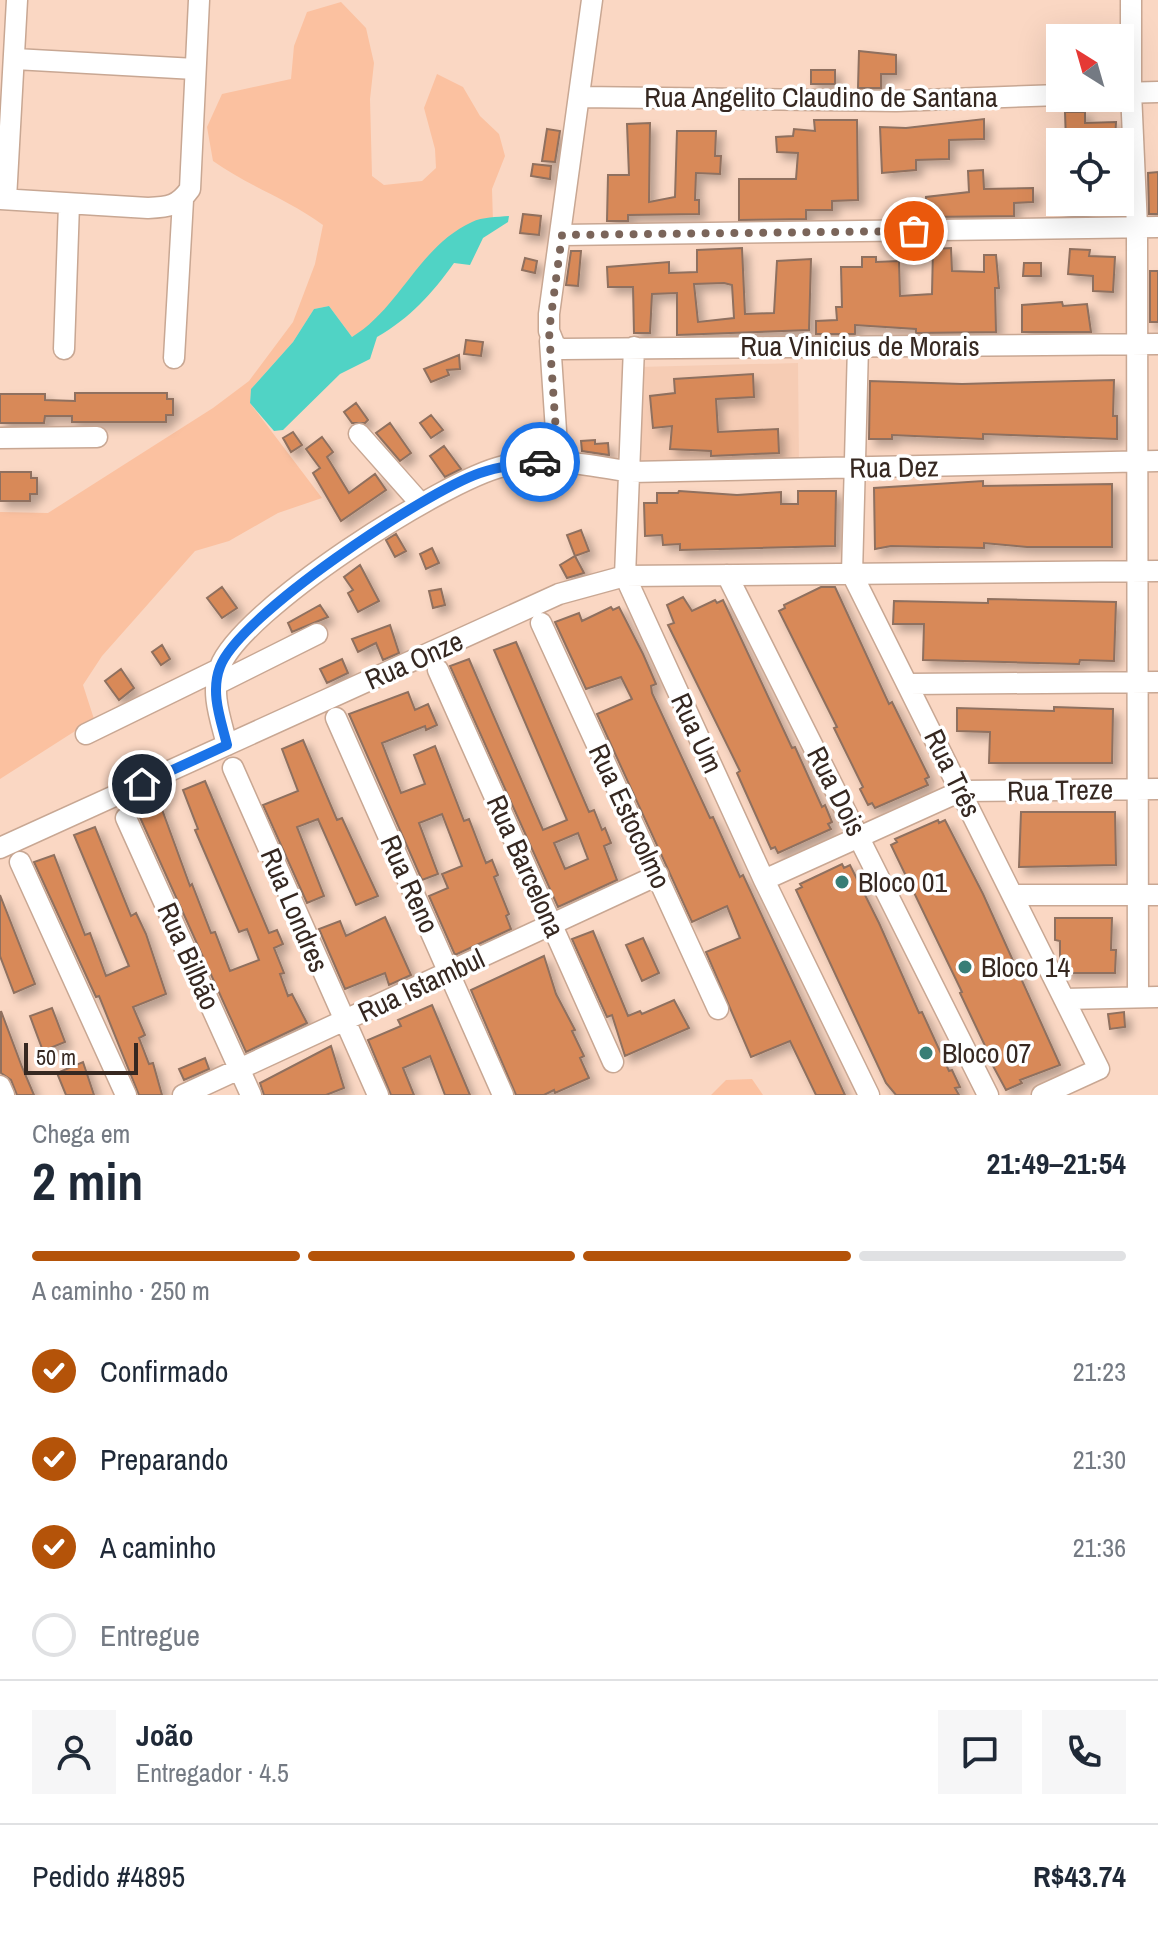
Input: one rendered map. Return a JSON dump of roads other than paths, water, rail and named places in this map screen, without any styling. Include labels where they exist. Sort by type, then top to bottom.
[{"type":"street","points":[[17,0],[3,199],[173,207],[183,200],[190,189],[199,0]]},
{"type":"street","points":[[558,461],[556,345],[549,314],[592,0]]},
{"type":"street","points":[[1129,24],[1131,0]]},
{"type":"street","points":[[15,59],[195,69]]},
{"type":"street","points":[[1134,92],[1158,92]]},
{"type":"street","name":"Rua Angelito Claudino de Santana","points":[[581,97],[896,101],[1046,96]]},
{"type":"street","points":[[1064,999],[1148,997],[1148,895],[1137,789],[1135,344],[1148,227],[1128,112]]},
{"type":"street","points":[[174,358],[183,200]]},
{"type":"street","points":[[64,349],[69,204]]},
{"type":"street","points":[[562,235],[1148,227]]},
{"type":"street","name":"Rua Vinicius de Morais","points":[[556,345],[1158,344]]},
{"type":"street","name":"Rua Três","points":[[858,346],[852,574],[1099,1069],[1042,1095]]},
{"type":"street","name":"Rua Um","points":[[634,347],[625,576],[764,880],[869,1095]]},
{"type":"street","points":[[359,434],[421,504]]},
{"type":"street","points":[[0,438],[97,437]]},
{"type":"street","name":"Rua Dez","points":[[218,676],[231,644],[264,612],[421,504],[479,473],[507,465],[558,461],[631,472],[1158,461]]},
{"type":"street","name":"Rua Onze","points":[[0,848],[559,594],[625,576],[1158,571]]},
{"type":"street","name":"Rua Dois","points":[[727,575],[988,1095]]},
{"type":"street","name":"Rua Estocolmo","points":[[541,623],[718,1009]]},
{"type":"street","points":[[86,734],[317,634]]},
{"type":"street","name":"Rua Barcelona","points":[[438,670],[613,1062]]},
{"type":"street","points":[[218,676],[215,699],[227,745]]},
{"type":"street","points":[[909,684],[1158,682]]},
{"type":"street","name":"Rua Reno","points":[[336,718],[503,1095]]},
{"type":"street","name":"Rua Londres","points":[[233,768],[342,1021],[378,1095]]},
{"type":"street","name":"Rua Treze","points":[[961,791],[1158,789]]},
{"type":"street","points":[[764,880],[961,791]]},
{"type":"street","name":"Rua Bilbão","points":[[126,818],[251,1095]]},
{"type":"street","points":[[20,862],[126,1095]]},
{"type":"street","name":"Rua Istambul","points":[[183,1095],[658,875]]},
{"type":"street","points":[[1013,895],[1148,895]]},
{"type":"street","points":[[0,1086],[4,1095]]},
{"type":"water","points":[[509,216],[508,222],[483,238],[470,265],[454,263],[420,304],[377,337],[370,359],[340,374],[283,430],[274,431],[250,403],[251,389],[293,342],[314,309],[329,306],[352,337],[384,310],[423,261],[454,233],[476,220]]},
{"type":"place","name":"Bloco 01","points":[[842,882]]},
{"type":"place","name":"Bloco 14","points":[[965,967]]},
{"type":"place","name":"Bloco 07","points":[[926,1053]]}]
